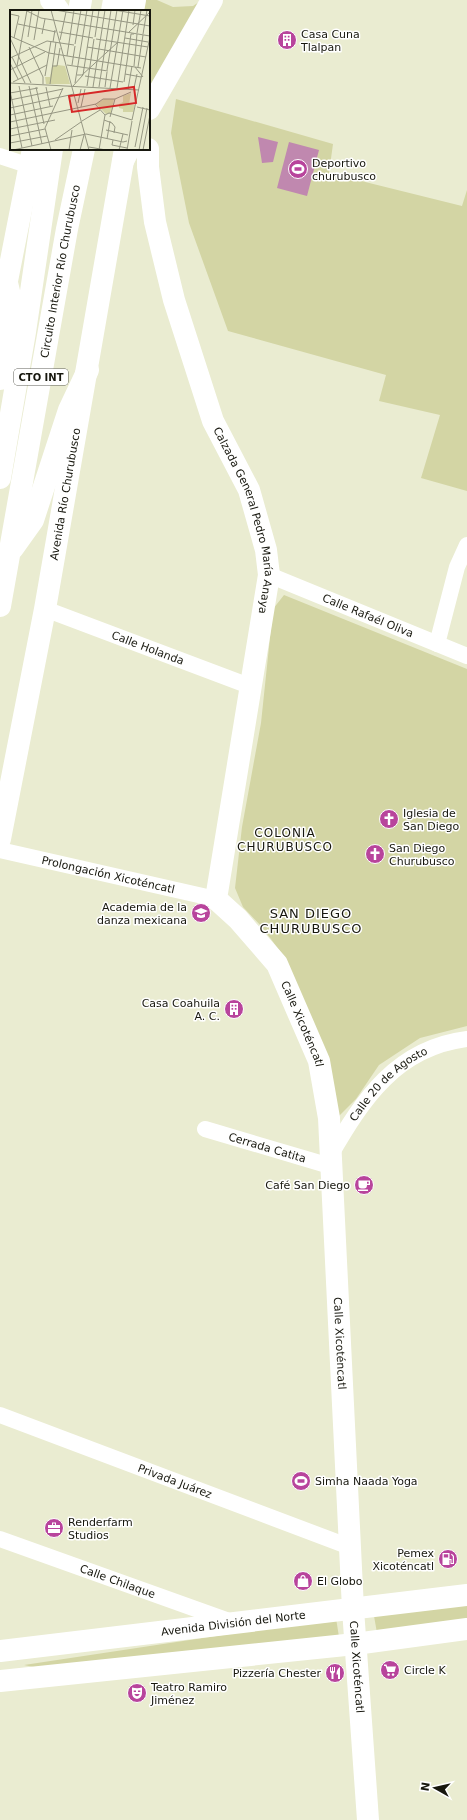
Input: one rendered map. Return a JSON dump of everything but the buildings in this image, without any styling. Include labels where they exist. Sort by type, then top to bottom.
[{"type":"main road","points":[[51,0],[59,10]]},
{"type":"main road","points":[[60,10],[63,0]]},
{"type":"main road","points":[[79,10],[81,0]]},
{"type":"main road","points":[[112,10],[114,0]]},
{"type":"main road","points":[[132,10],[135,0]]},
{"type":"main road","points":[[150,107],[212,0]]},
{"type":"main road","name":"CTO INT","points":[[0,478],[25,332],[52,150]]},
{"type":"main road","name":"Circuito Interior Río Churubusco","points":[[0,606],[67,229],[84,150]]},
{"type":"main road","name":"Calzada General Pedro María Anaya","points":[[148,150],[148,167],[155,222],[174,300],[213,421],[249,490],[266,550],[269,575],[252,688],[216,899]]},
{"type":"main road","name":"Avenida Río Churubusco","points":[[0,839],[45,609],[126,153]]},
{"type":"main road","points":[[0,317],[32,157]]},
{"type":"main road","points":[[0,379],[11,300],[7,283]]},
{"type":"main road","points":[[10,552],[33,520],[69,410],[88,370]]},
{"type":"main road","name":"Calle Xicoténcatl","points":[[216,899],[238,919],[277,964],[319,1061],[329,1118],[353,1609],[368,1820]]},
{"type":"main road","name":"Avenida División del Norte","points":[[0,1651],[467,1595]]},
{"type":"main road","points":[[0,1681],[355,1644],[467,1629]]},
{"type":"street","points":[[0,156],[32,157]]},
{"type":"street","points":[[437,644],[457,567],[467,545]]},
{"type":"street","name":"Calle Rafaél Oliva","points":[[269,575],[467,656]]},
{"type":"street","name":"Calle Holanda","points":[[45,609],[252,688]]},
{"type":"street","name":"Prolongación Xicoténcatl","points":[[0,850],[216,899]]},
{"type":"street","name":"Calle 20 de Agosto","points":[[330,1161],[359,1107],[382,1080],[405,1062],[420,1054],[446,1044],[467,1039]]},
{"type":"street","name":"Cerrada Catita","points":[[205,1129],[330,1161]]},
{"type":"street","name":"Privada Juárez","points":[[0,1415],[350,1547]]},
{"type":"street","name":"Calle Chilaque","points":[[0,1539],[235,1623]]},
{"type":"green space","points":[[142,0],[157,0],[173,7],[193,6],[202,0],[150,97],[150,10],[140,10]]},
{"type":"green space","points":[[176,99],[333,144],[329,173],[462,206],[467,190],[467,491],[421,478],[440,415],[379,401],[386,375],[228,331],[189,223],[171,133]]},
{"type":"green space","points":[[284,595],[467,669],[467,1026],[420,1038],[379,1065],[356,1099],[335,1120],[285,958],[262,927],[243,907],[235,888],[242,827],[261,723],[273,609]]},
{"type":"green space","points":[[467,1605],[467,1621],[377,1633],[374,1616]]},
{"type":"green space","points":[[336,1618],[339,1637],[38,1668],[24,1665]]},
{"type":"shaded area","points":[[258,137],[278,142],[273,162],[262,163]]},
{"type":"shaded area","name":"Deportivo churubusco","points":[[289,142],[319,150],[307,196],[277,188]]},
{"type":"place","name":"Casa Cuna Tlalpan","points":[[287,40]]},
{"type":"place","name":"Deportivo churubusco","points":[[298,169]]},
{"type":"place","name":"Iglesia de San Diego","points":[[389,819]]},
{"type":"place","name":"San Diego Churubusco","points":[[375,854]]},
{"type":"place","name":"Academia de la danza mexicana","points":[[201,913]]},
{"type":"place","name":"Casa Coahuila A. C.","points":[[234,1009]]},
{"type":"place","name":"Café San Diego","points":[[364,1185]]},
{"type":"place","name":"Simha Naada Yoga","points":[[301,1481]]},
{"type":"place","name":"Renderfarm Studios","points":[[54,1528]]},
{"type":"place","name":"Pemex Xicoténcatl","points":[[448,1559]]},
{"type":"place","name":"El Globo","points":[[303,1581]]},
{"type":"place","name":"Circle K","points":[[390,1670]]},
{"type":"place","name":"Pizzería Chester","points":[[335,1673]]},
{"type":"place","name":"Teatro Ramiro Jiménez","points":[[137,1693]]},
{"type":"district","name":"COLONIA CHURUBUSCO","points":[[285,840]]},
{"type":"district","name":"SAN DIEGO CHURUBUSCO","points":[[311,920]]}]
